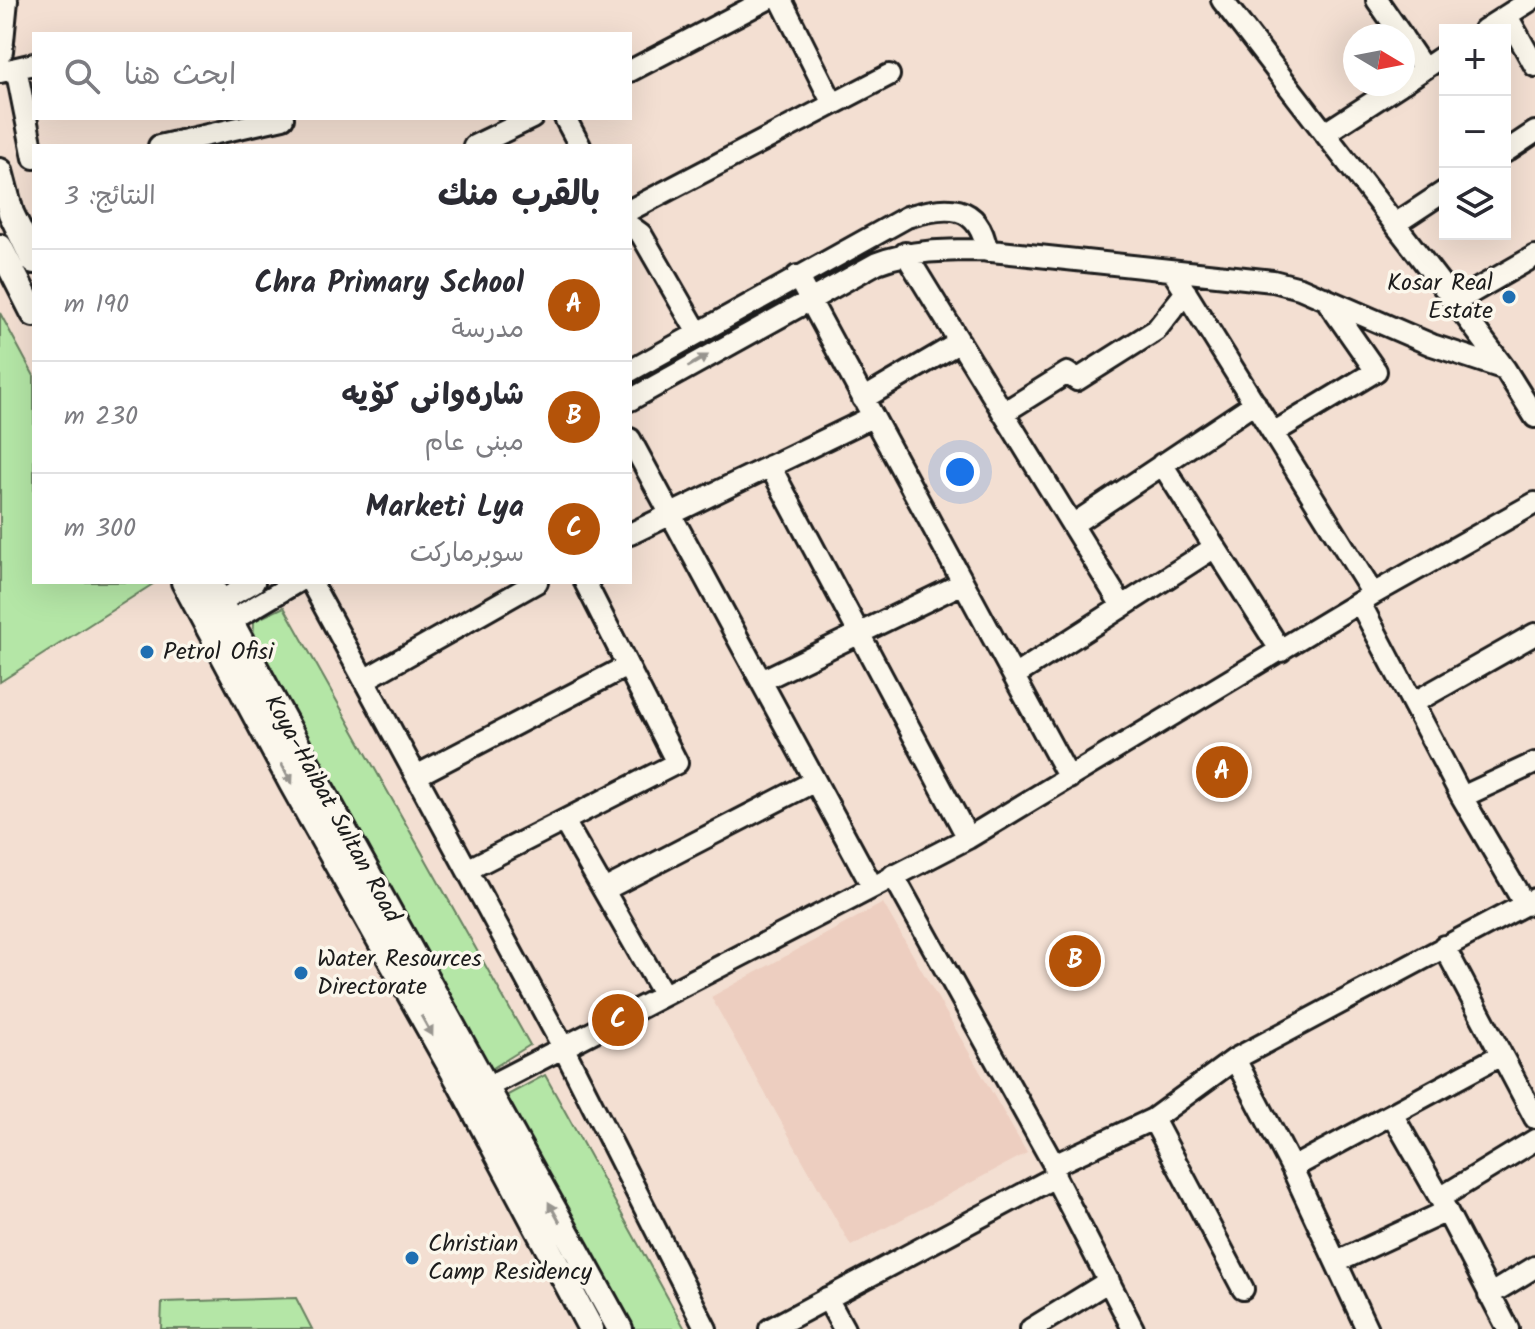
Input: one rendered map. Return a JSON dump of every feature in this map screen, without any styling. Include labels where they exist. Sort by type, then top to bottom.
[{"type":"main road","points":[[5,0],[12,64]]},
{"type":"main road","points":[[0,171],[11,213],[32,257]]},
{"type":"main road","points":[[0,247],[32,310]]},
{"type":"main road","name":"Koya-Haibat Sultan Road","points":[[186,584],[215,610],[620,1329]]},
{"type":"main road","name":"Koya-Haibat Sultan Road","points":[[215,610],[292,784],[450,1066],[591,1329]]},
{"type":"street","points":[[632,70],[766,0]]},
{"type":"street","points":[[781,0],[833,104]]},
{"type":"street","points":[[1222,0],[1505,369]]},
{"type":"street","points":[[1377,0],[1393,24]]},
{"type":"street","points":[[1494,24],[1529,1]]},
{"type":"street","points":[[1507,16],[1535,66]]},
{"type":"street","points":[[1415,56],[1424,69]]},
{"type":"street","points":[[1415,75],[1439,59]]},
{"type":"street","points":[[12,64],[32,149]]},
{"type":"street","points":[[632,209],[889,75]]},
{"type":"street","points":[[1325,133],[1382,96]]},
{"type":"street","points":[[168,144],[274,120]]},
{"type":"street","points":[[478,144],[528,120]]},
{"type":"street","points":[[566,120],[579,144]]},
{"type":"street","points":[[1511,148],[1535,132]]},
{"type":"street","points":[[1395,224],[1439,195]]},
{"type":"street","points":[[632,370],[907,217],[932,209],[952,209],[974,217],[985,235],[987,251]]},
{"type":"street","points":[[632,227],[641,234],[707,327],[728,344]]},
{"type":"street","points":[[632,399],[877,263],[905,253],[941,250],[987,251],[1273,281],[1325,298],[1432,345],[1505,369],[1527,384],[1535,417]]},
{"type":"street","points":[[905,253],[1122,606]]},
{"type":"street","points":[[1455,302],[1535,256]]},
{"type":"street","points":[[770,1329],[1153,1119],[1235,1059],[1530,902],[1462,797],[1413,703],[1367,599],[1273,433],[1173,272]]},
{"type":"street","points":[[797,276],[1069,778]]},
{"type":"street","points":[[1003,413],[1067,373],[1077,380],[1156,330],[1186,292]]},
{"type":"street","points":[[1273,433],[1376,371],[1325,298]]},
{"type":"street","points":[[632,533],[770,466],[867,408],[960,342]]},
{"type":"street","points":[[1072,525],[1255,403]]},
{"type":"street","points":[[632,443],[872,886]]},
{"type":"street","points":[[1162,464],[1281,651]]},
{"type":"street","points":[[770,466],[968,838]]},
{"type":"street","points":[[485,1088],[968,838],[1367,599],[1535,503]]},
{"type":"street","points":[[1014,676],[1215,547]]},
{"type":"street","points":[[761,681],[963,583]]},
{"type":"street","points":[[215,610],[251,584]]},
{"type":"street","points":[[215,610],[291,584]]},
{"type":"street","points":[[312,584],[563,1047],[706,1329]]},
{"type":"street","points":[[364,680],[533,584]]},
{"type":"street","points":[[467,870],[677,763],[586,584]]},
{"type":"street","points":[[1413,703],[1535,634]]},
{"type":"street","points":[[416,776],[627,666]]},
{"type":"street","points":[[1462,797],[1535,763]]},
{"type":"street","points":[[604,890],[815,781]]},
{"type":"street","points":[[564,821],[663,994]]},
{"type":"street","points":[[893,875],[1054,1171],[1133,1329]]},
{"type":"street","points":[[1444,946],[1535,1118]]},
{"type":"street","points":[[1292,1168],[1501,1055]]},
{"type":"street","points":[[1235,1059],[1292,1168],[1367,1329]]},
{"type":"street","points":[[1392,1114],[1508,1329]]},
{"type":"street","points":[[1153,1119],[1243,1289]]},
{"type":"street","points":[[1337,1262],[1443,1204],[1535,1140]]},
{"type":"street","points":[[1489,1295],[1535,1267]]},
{"type":"street","points":[[1031,1329],[1109,1281]]},
{"type":"street","points":[[827,1298],[844,1329]]},
{"type":"shaded area","points":[[883,903],[1027,1153],[851,1246],[711,997]]},
{"type":"green space","points":[[780,295],[784,304],[632,386],[632,376]]},
{"type":"green space","points":[[0,313],[32,372],[32,584],[153,584],[0,682]]},
{"type":"green space","points":[[284,607],[530,1045],[488,1071],[253,645],[254,621]]},
{"type":"green space","points":[[545,1075],[685,1329],[632,1329],[504,1097]]},
{"type":"green space","points":[[296,1298],[312,1329],[161,1329],[162,1302]]},
{"type":"place","name":"Kosar Real Estate","points":[[1509,297]]},
{"type":"place","name":"Petrol Ofisi","points":[[147,652]]},
{"type":"place","name":"Chra Primary School","points":[[1222,772]]},
{"type":"place","name":"شارەوانی کۆیە","points":[[1075,961]]},
{"type":"place","name":"Water Resources Directorate","points":[[301,973]]},
{"type":"place","name":"Marketi Lya","points":[[618,1020]]},
{"type":"place","name":"Christian Camp Residency","points":[[412,1258]]}]
